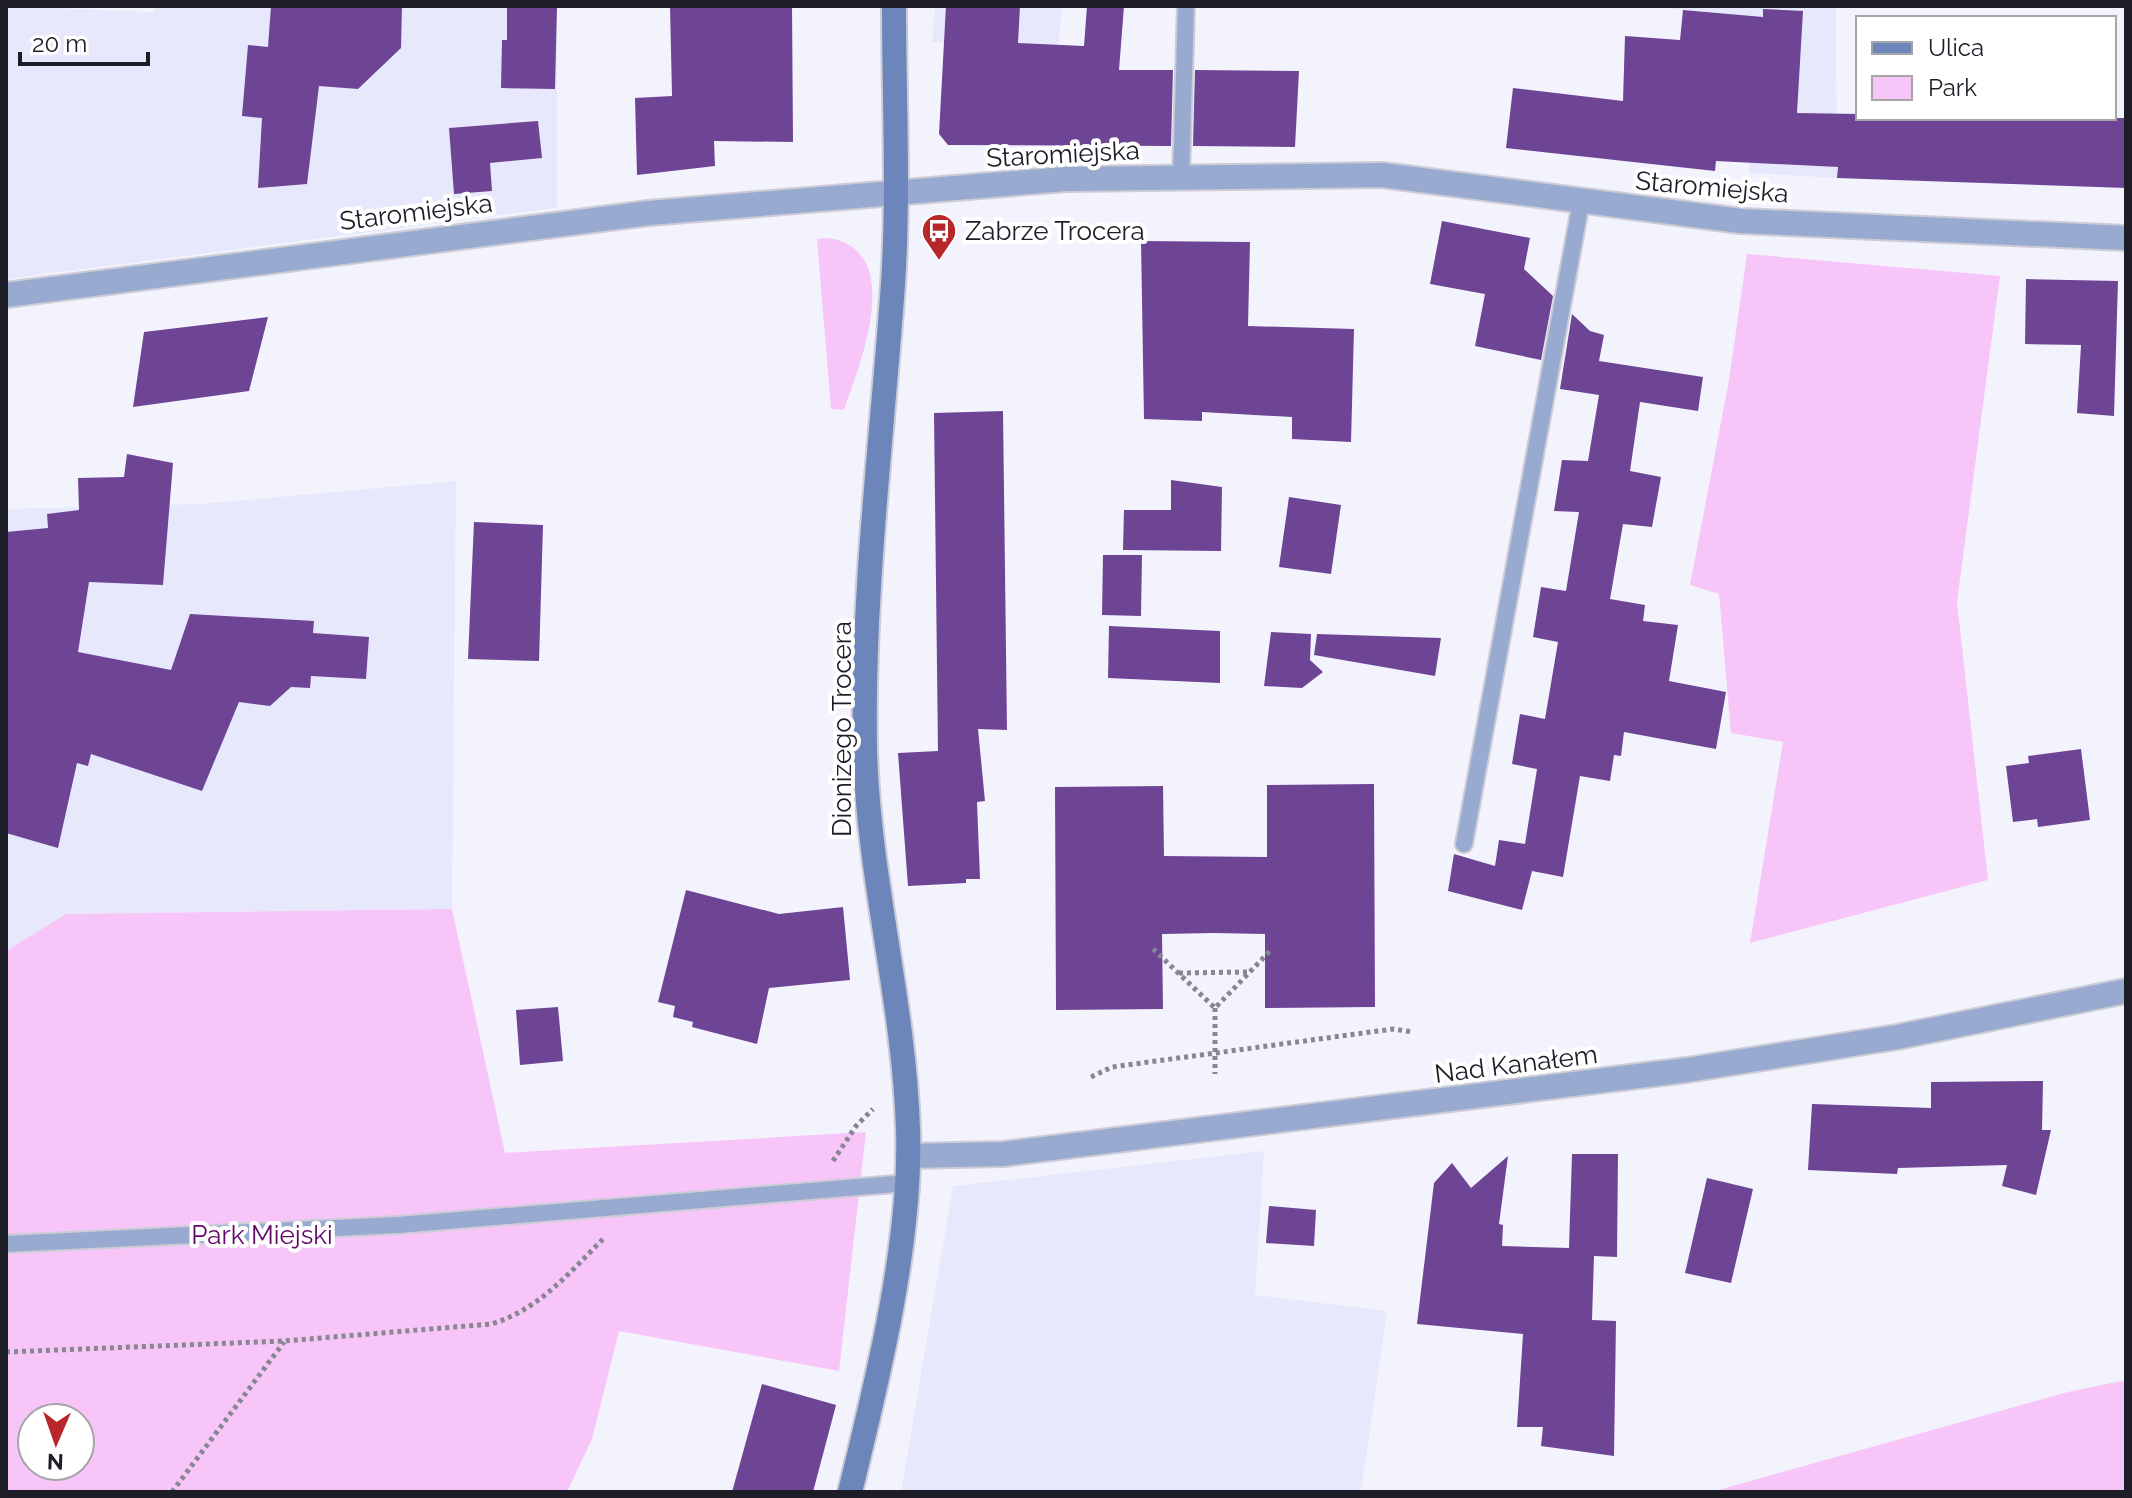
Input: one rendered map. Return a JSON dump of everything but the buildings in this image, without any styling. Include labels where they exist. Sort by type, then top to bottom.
[{"type":"street","name":"Dionizego Trocera","points":[[850,1492],[883,1339],[907,1183],[908,1156],[904,1064],[874,876],[865,747],[877,469],[893,286],[894,6]]},
{"type":"street","name":"Staromiejska","points":[[6,295],[649,213],[1066,179],[1382,175],[1741,221],[2126,238]]},
{"type":"street","name":"Nad Kanałem","points":[[908,1156],[1017,1153],[1687,1070],[1897,1037],[2126,991]]},
{"type":"lane","points":[[1181,177],[1186,6]]},
{"type":"lane","points":[[1464,844],[1581,202]]},
{"type":"lane","points":[[6,1244],[398,1225],[907,1183]]},
{"type":"path","points":[[1153,949],[1215,1008]]},
{"type":"path","points":[[1215,1074],[1215,1008],[1271,950]]},
{"type":"path","points":[[1178,973],[1250,972]]},
{"type":"path","points":[[1091,1077],[1112,1067],[1393,1029],[1413,1032]]},
{"type":"path","points":[[805,1191],[832,1162],[856,1126],[882,1100]]},
{"type":"path","points":[[6,1352],[284,1341],[466,1328],[511,1319],[543,1298],[614,1228]]},
{"type":"path","points":[[172,1492],[284,1341]]},
{"type":"shaded area","points":[[6,6],[154,12],[155,6],[557,6],[557,208],[6,279]]},
{"type":"shaded area","points":[[935,6],[1062,6],[1058,45],[932,42]]},
{"type":"shaded area","points":[[1642,6],[1836,6],[1837,178],[1749,173],[1756,83],[1730,14]]},
{"type":"shaded area","points":[[456,481],[452,909],[66,914],[6,951],[6,509],[202,504]]},
{"type":"shaded area","points":[[1264,1151],[1255,1295],[1387,1311],[1361,1492],[901,1492],[953,1186]]},
{"type":"green space","points":[[829,238],[853,247],[866,264],[872,287],[866,340],[844,410],[831,409],[817,239]]},
{"type":"green space","points":[[1747,254],[2000,276],[1957,602],[1988,880],[1750,943],[1783,742],[1731,733],[1719,594],[1690,585],[1729,380]]},
{"type":"green space","name":"Park Miejski","points":[[452,909],[505,1153],[866,1132],[839,1371],[619,1331],[592,1439],[567,1492],[6,1492],[6,951],[66,914]]},
{"type":"green space","points":[[2126,1380],[2126,1492],[1711,1492],[2068,1392]]},
{"type":"place","name":"Zabrze Trocera","points":[[939,262]]}]
